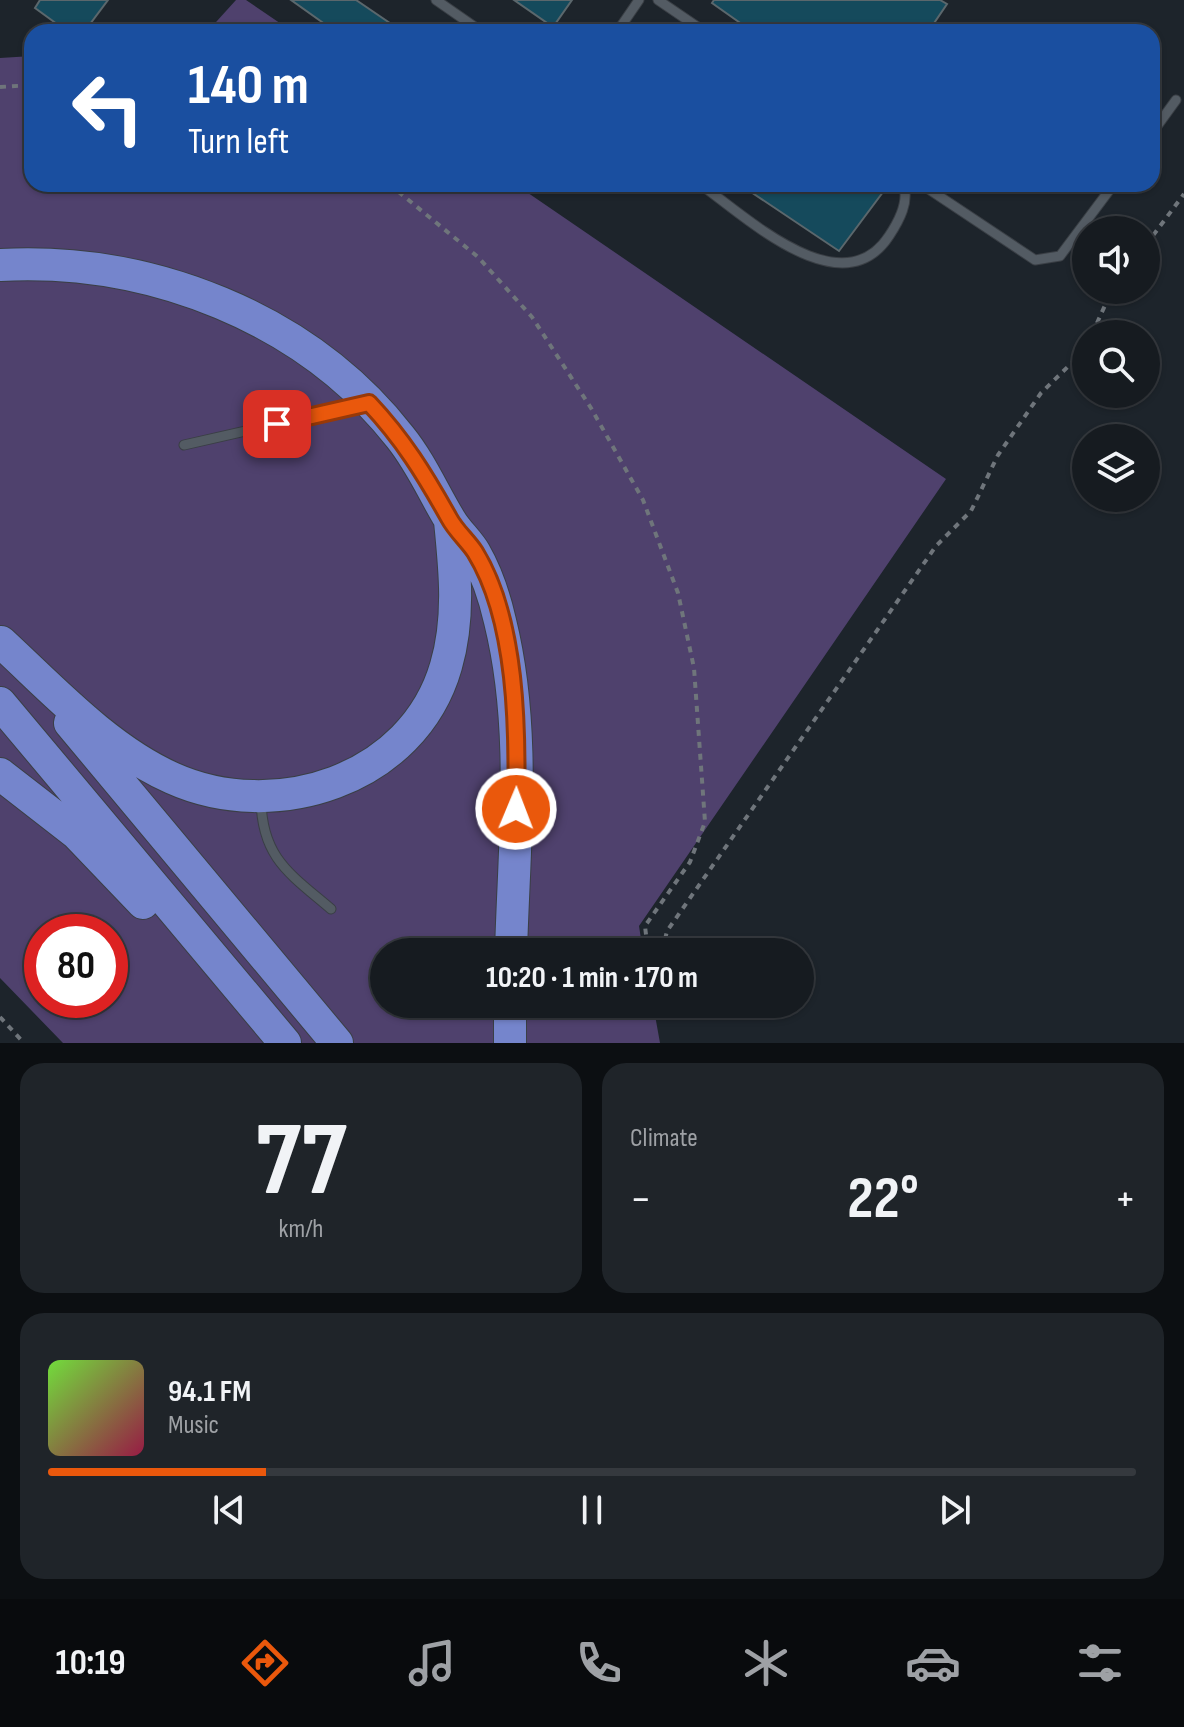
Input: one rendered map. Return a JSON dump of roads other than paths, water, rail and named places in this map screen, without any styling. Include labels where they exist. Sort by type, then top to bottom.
[{"type":"highway","points":[[0,265],[75,266],[121,272],[209,297],[247,314],[299,345],[369,403],[419,463],[450,521],[475,552],[500,620],[511,678],[517,767],[511,938]]},
{"type":"highway","points":[[0,641],[96,726],[172,778],[226,795],[261,797],[333,786],[368,767],[420,718],[436,693],[446,666],[456,611],[450,521]]},
{"type":"highway","points":[[0,641],[337,1043]]},
{"type":"highway","points":[[0,703],[285,1043]]},
{"type":"highway","points":[[0,774],[76,833],[143,903],[201,941]]},
{"type":"highway","points":[[510,1018],[510,1043]]},
{"type":"lane","points":[[436,0],[470,24]]},
{"type":"lane","points":[[622,24],[639,0]]},
{"type":"lane","points":[[658,0],[693,24]]},
{"type":"lane","points":[[1160,122],[1176,100]]},
{"type":"lane","points":[[711,192],[790,247],[830,263],[864,257],[883,245],[903,210],[906,192]]},
{"type":"lane","points":[[933,192],[1035,260],[1060,256],[1108,192]]},
{"type":"lane","points":[[184,445],[369,403]]},
{"type":"lane","points":[[261,797],[262,828],[278,864],[331,909]]}]
